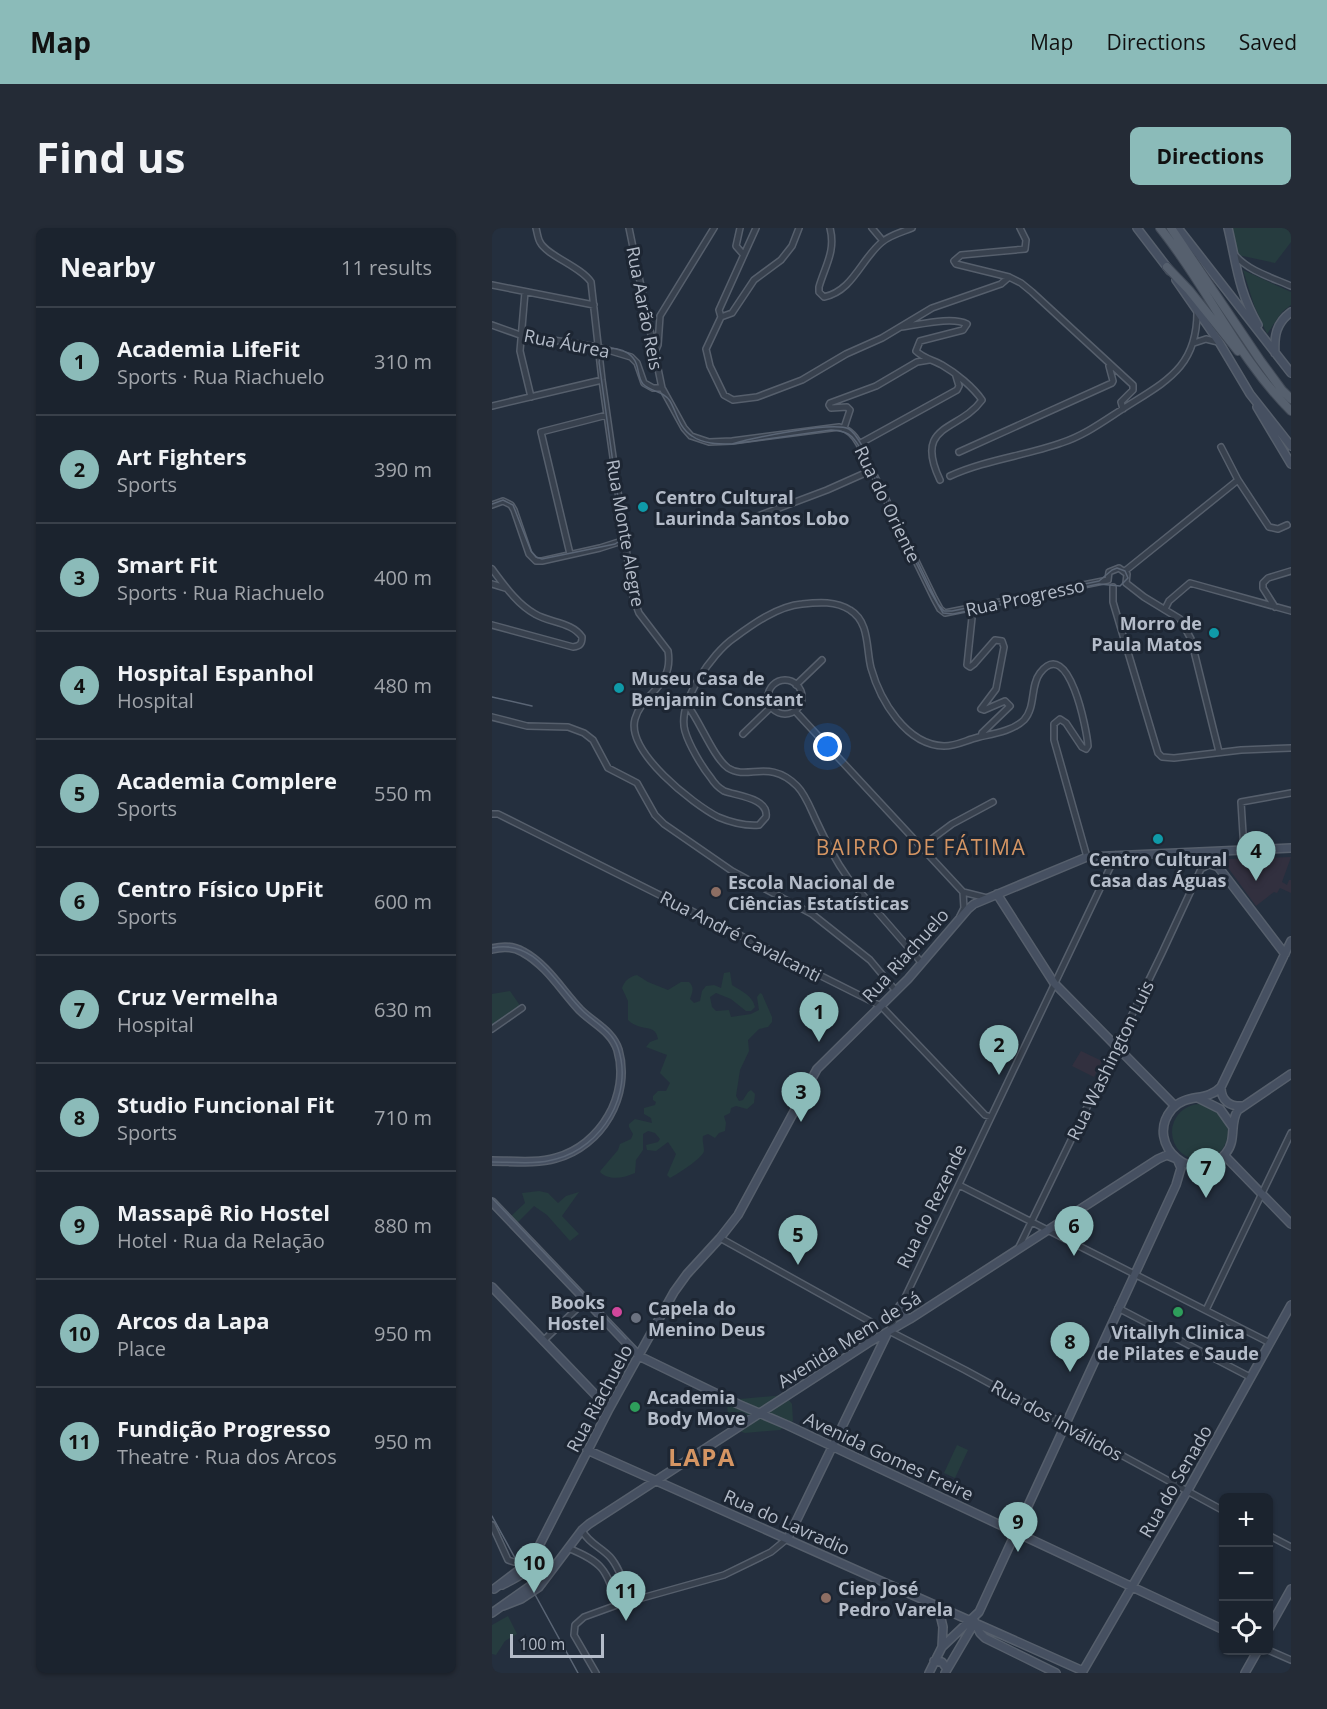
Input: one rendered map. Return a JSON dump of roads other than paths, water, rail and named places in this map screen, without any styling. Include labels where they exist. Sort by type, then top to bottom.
[{"type":"main road","points":[[1137,228],[1219,342],[1291,464]]},
{"type":"main road","points":[[1160,228],[1248,360],[1291,411]]},
{"type":"main road","points":[[1171,228],[1260,360],[1291,399]]},
{"type":"main road","points":[[1178,228],[1199,252],[1291,373]]},
{"type":"main road","points":[[1228,228],[1235,255],[1236,272],[1244,297],[1275,353]]},
{"type":"main road","points":[[1167,267],[1189,290],[1232,345],[1248,360]]},
{"type":"main road","points":[[1275,353],[1275,338],[1279,323],[1291,312]]},
{"type":"main road","points":[[1250,394],[1291,446]]},
{"type":"main road","name":"Rua Riachuelo","points":[[534,1557],[587,1450],[682,1280],[720,1238],[745,1202],[817,1069],[896,991],[958,918],[974,904],[1087,857],[1291,848]]},
{"type":"main road","points":[[1230,851],[1221,854],[1217,863],[1219,868],[1288,955]]},
{"type":"main road","points":[[997,894],[1054,983],[1175,1106]]},
{"type":"main road","points":[[946,1671],[981,1607],[1181,1172],[1181,1166],[1168,1149],[1164,1132],[1167,1118],[1175,1106],[1186,1099],[1212,1095],[1221,1087],[1288,955],[1291,941]]},
{"type":"main road","points":[[492,949],[505,946],[517,949],[544,967],[583,1013],[614,1041],[618,1050],[620,1081],[618,1096],[609,1118],[593,1136],[578,1148],[543,1161],[492,1161]]},
{"type":"main road","points":[[1177,1159],[1189,1165],[1202,1166],[1214,1163],[1224,1155],[1231,1144],[1235,1114],[1243,1106],[1291,1074]]},
{"type":"main road","points":[[1221,1087],[1222,1096],[1227,1103],[1243,1106]]},
{"type":"main road","points":[[1195,1097],[1220,1109],[1234,1130]]},
{"type":"main road","name":"Avenida Mem de Sá","points":[[492,1612],[551,1570],[582,1530],[657,1480],[1158,1159],[1167,1155],[1177,1159]]},
{"type":"main road","points":[[1224,1155],[1291,1224]]},
{"type":"main road","points":[[492,1202],[639,1356]]},
{"type":"main road","points":[[492,1287],[609,1409]]},
{"type":"main road","name":"Rua do Senado","points":[[1083,1671],[1188,1490],[1291,1305]]},
{"type":"main road","points":[[900,1306],[900,1315],[910,1319]]},
{"type":"main road","name":"Rua do Rezende","points":[[788,1538],[889,1331]]},
{"type":"main road","name":"Avenida Gomes Freire","points":[[639,1356],[1219,1628]]},
{"type":"main road","name":"Rua do Lavradio","points":[[587,1450],[1083,1671]]},
{"type":"main road","points":[[493,1589],[534,1557]]},
{"type":"main road","points":[[1273,1623],[1289,1597],[1291,1589]]},
{"type":"main road","points":[[938,1606],[943,1627],[942,1647]]},
{"type":"main road","points":[[929,1673],[942,1647],[973,1622]]},
{"type":"main road","name":"Rua do Lavradio","points":[[973,1622],[985,1638],[1056,1673]]},
{"type":"main road","points":[[1245,1673],[1255,1655]]},
{"type":"main road","points":[[934,1661],[944,1663],[946,1671]]},
{"type":"street","name":"Rua Monte Alegre","points":[[536,228],[540,242],[545,249],[591,282],[602,381],[633,597],[639,613],[668,651],[669,658],[663,682],[634,720],[640,745],[670,783],[691,800],[719,817],[742,824],[759,825],[766,817],[765,808],[751,800],[721,790],[702,765],[685,730],[684,717],[688,706]]},
{"type":"street","name":"Rua Aarão Reis","points":[[629,228],[662,388]]},
{"type":"street","points":[[654,355],[658,345],[660,316],[714,228]]},
{"type":"street","points":[[740,228],[736,246],[743,254]]},
{"type":"street","points":[[756,228],[719,310],[721,317],[706,349],[710,366],[724,395],[733,400],[757,397],[802,380],[846,354],[882,338],[932,308],[1001,284],[1009,277]]},
{"type":"street","points":[[721,317],[732,313],[754,280],[781,260],[792,246],[799,228]]},
{"type":"street","points":[[830,228],[832,251],[819,287],[822,296],[831,295],[845,286],[883,241],[912,228]]},
{"type":"street","points":[[872,228],[883,241]]},
{"type":"street","points":[[1020,228],[1026,240],[1025,249],[961,255],[954,261],[956,264],[1009,277],[1022,283],[1133,386],[1131,392],[1121,402],[1123,409]]},
{"type":"street","points":[[1235,255],[1241,262],[1255,270],[1291,286]]},
{"type":"street","points":[[492,285],[594,305]]},
{"type":"street","points":[[525,292],[520,351],[531,397]]},
{"type":"street","points":[[950,476],[965,469],[1080,436],[1166,382],[1182,364],[1194,343],[1197,310]]},
{"type":"street","points":[[896,328],[946,321],[965,322],[967,326],[963,330],[920,341],[917,352],[955,374],[981,399],[968,415],[948,425],[939,433],[932,450],[932,460],[940,480]]},
{"type":"street","name":"Rua Áurea","points":[[492,325],[520,334],[598,347],[635,360],[644,383],[662,388]]},
{"type":"street","points":[[1194,343],[1206,339],[1219,342]]},
{"type":"street","points":[[844,428],[850,410],[846,407],[831,408],[830,403],[876,386],[916,362],[934,361]]},
{"type":"street","points":[[959,452],[1112,383],[1109,365]]},
{"type":"street","points":[[860,444],[957,390],[959,386],[955,374]]},
{"type":"street","points":[[492,406],[602,381]]},
{"type":"street","name":"Rua do Oriente","points":[[662,388],[684,428],[696,439],[709,442],[732,441],[803,430],[844,428],[860,444],[942,611]]},
{"type":"street","points":[[570,554],[541,432],[607,415]]},
{"type":"street","points":[[1221,447],[1238,480],[1269,527],[1278,529],[1290,524]]},
{"type":"street","points":[[750,519],[872,470]]},
{"type":"street","points":[[1125,571],[1238,480]]},
{"type":"street","points":[[492,505],[504,501],[511,506],[532,558],[542,561],[614,544],[624,538]]},
{"type":"street","points":[[1113,587],[1120,587],[1126,583],[1125,571],[1119,568],[1112,570],[1108,575],[1108,580],[1113,587],[1113,602],[1158,753],[1167,758],[1219,752],[1291,748]]},
{"type":"street","points":[[492,569],[527,609],[535,615],[578,632],[582,637],[582,642],[573,647],[492,625]]},
{"type":"street","points":[[1275,607],[1263,588],[1263,583],[1268,578],[1291,572]]},
{"type":"street","name":"Rua Progresso","points":[[942,611],[954,612],[1108,580]]},
{"type":"street","points":[[1126,583],[1144,597],[1180,618],[1191,639],[1219,752]]},
{"type":"street","points":[[1165,609],[1169,601],[1190,583],[1291,611]]},
{"type":"street","points":[[492,584],[507,588]]},
{"type":"street","points":[[921,962],[837,864],[798,788],[788,778],[775,771],[744,772],[729,768],[688,706],[691,692],[704,669],[731,640],[769,615],[796,604],[829,603],[852,611],[861,622],[867,640],[869,659],[877,687],[896,716],[910,731],[928,743],[940,746],[962,744],[1013,727],[1024,720],[1031,706],[1038,678],[1046,668],[1058,666],[1066,671],[1075,691],[1088,746],[1086,749],[1082,747],[1066,723],[1060,719],[1056,721],[1052,729],[1053,740],[1087,857]]},
{"type":"street","points":[[973,608],[966,660],[968,666],[974,664],[995,640],[1002,640],[1004,646],[996,689],[981,709],[984,710],[1005,701],[1010,706],[981,736]]},
{"type":"street","points":[[796,685],[822,660]]},
{"type":"street","points":[[783,681],[796,685],[802,696],[802,702],[795,711],[781,714],[771,707],[768,694],[774,685],[783,681]]},
{"type":"street","points":[[743,734],[771,707]]},
{"type":"street","points":[[795,711],[963,891],[987,898]]},
{"type":"street","points":[[492,717],[527,726],[568,727],[589,736],[599,749],[608,768],[637,783],[655,815],[664,824],[732,872],[812,914],[870,960],[896,991]]},
{"type":"street","points":[[1245,850],[1241,802],[1291,793]]},
{"type":"street","points":[[921,847],[952,824],[993,802]]},
{"type":"street","name":"Rua André Cavalcanti","points":[[492,814],[498,814],[881,1006],[991,1118]]},
{"type":"street","points":[[1191,852],[1201,860],[1201,869],[1209,865],[1219,868]]},
{"type":"street","name":"Rua do Rezende","points":[[889,1331],[1116,855]]},
{"type":"street","name":"Rua Washington Luis","points":[[1017,1250],[1201,869]]},
{"type":"street","points":[[958,918],[964,908],[963,891]]},
{"type":"street","points":[[492,1029],[522,1008]]},
{"type":"street","points":[[1206,1311],[1291,1133]]},
{"type":"street","points":[[958,1185],[1270,1343]]},
{"type":"street","points":[[720,1238],[871,1322],[874,1330],[867,1344]]},
{"type":"street","points":[[543,1341],[586,1300]]},
{"type":"street","points":[[1118,1308],[1250,1377]]},
{"type":"street","name":"Rua dos Inválidos","points":[[889,1331],[1219,1508]]},
{"type":"street","points":[[492,1525],[494,1535],[508,1560],[514,1562],[534,1557]]},
{"type":"street","points":[[582,1530],[586,1537],[615,1563],[631,1601]]},
{"type":"street","points":[[1273,1537],[1291,1547]]},
{"type":"street","points":[[596,1673],[574,1635],[575,1625],[591,1613],[724,1575],[763,1556],[788,1538]]},
{"type":"street","points":[[568,1548],[590,1557],[601,1567],[608,1577],[617,1605]]},
{"type":"street","points":[[1273,1652],[1291,1660]]},
{"type":"tram line","points":[[623,517],[617,492],[599,362],[601,355],[610,349],[622,350],[633,358],[643,384],[667,398],[684,429],[701,441],[732,444],[831,430],[845,432],[852,436],[860,448],[929,589],[943,613],[953,614],[1099,584],[1120,586],[1128,578],[1125,571],[1117,568],[1099,581],[944,611],[938,604],[861,444],[851,430],[827,427],[732,444]]},
{"type":"tram line","points":[[492,504],[503,500],[513,505],[531,551],[536,557],[542,559],[615,544],[624,538],[622,510]]},
{"type":"tram line","points":[[492,697],[532,706]]},
{"type":"tram line","points":[[492,948],[508,947],[521,950],[534,957],[584,1012],[612,1037],[618,1048],[622,1065],[622,1083],[618,1100],[600,1131],[587,1143],[573,1153],[548,1161],[492,1162]]},
{"type":"tram line","points":[[492,1198],[626,1339]]},
{"type":"tram line","points":[[492,1516],[578,1673]]},
{"type":"place","name":"Centro Cultural Laurinda Santos Lobo","points":[[643,507]]},
{"type":"place","name":"Morro de Paula Matos","points":[[1214,633]]},
{"type":"place","name":"Museu Casa de Benjamin Constant","points":[[619,688]]},
{"type":"place","name":"Centro Cultural Casa das Águas","points":[[1158,839]]},
{"type":"place","name":"Hospital Espanhol","points":[[1256,881]]},
{"type":"place","name":"Escola Nacional de Ciências Estatísticas","points":[[716,892]]},
{"type":"place","name":"Academia LifeFit","points":[[819,1042]]},
{"type":"place","name":"Art Fighters","points":[[999,1075]]},
{"type":"place","name":"Smart Fit","points":[[801,1122]]},
{"type":"place","name":"Cruz Vermelha","points":[[1206,1198]]},
{"type":"place","name":"Centro Físico UpFit","points":[[1074,1256]]},
{"type":"place","name":"Academia Complere","points":[[798,1265]]},
{"type":"place","name":"Books Hostel","points":[[617,1312]]},
{"type":"place","name":"Vitallyh Clinica de Pilates e Saude","points":[[1178,1312]]},
{"type":"place","name":"Capela do Menino Deus","points":[[636,1318]]},
{"type":"place","name":"Studio Funcional Fit","points":[[1070,1372]]},
{"type":"place","name":"Academia Body Move","points":[[635,1407]]},
{"type":"place","name":"Massapê Rio Hostel","points":[[1018,1552]]},
{"type":"place","name":"Arcos da Lapa","points":[[534,1593]]},
{"type":"place","name":"Ciep José Pedro Varela","points":[[826,1598]]},
{"type":"place","name":"Fundição Progresso","points":[[626,1621]]},
{"type":"district","name":"BAIRRO DE FÁTIMA","points":[[921,847]]},
{"type":"district","name":"LAPA","points":[[702,1456]]}]
